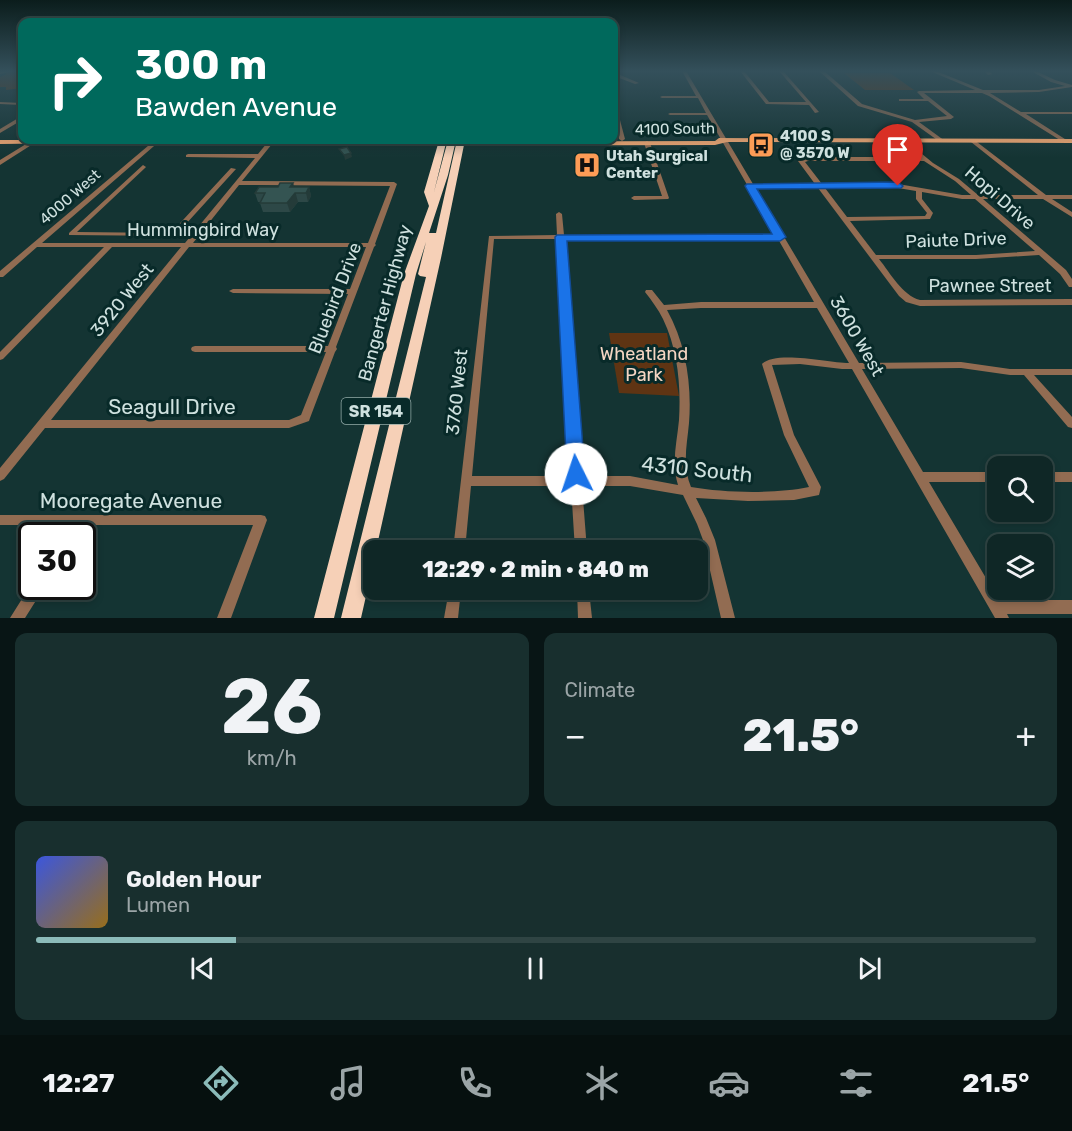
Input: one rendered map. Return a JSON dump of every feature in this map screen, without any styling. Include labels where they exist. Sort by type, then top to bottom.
[{"type":"highway","points":[[427,293],[424,272],[436,220],[429,192],[439,144]]},
{"type":"highway","name":"Bangerter Highway","points":[[324,618],[410,274],[433,206],[459,144]]},
{"type":"highway","name":"Bangerter Highway","points":[[351,618],[427,293],[459,144]]},
{"type":"main road","name":"4100 South","points":[[618,139],[724,141]]},
{"type":"main road","points":[[618,141],[660,139]]},
{"type":"main road","name":"4100 South","points":[[618,143],[715,143],[724,141]]},
{"type":"main road","points":[[724,141],[1069,141]]},
{"type":"main road","name":"4100 South","points":[[0,142],[18,142]]},
{"type":"main road","name":"4100 South","points":[[164,144],[269,144]]},
{"type":"main road","points":[[487,144],[544,146],[563,144]]},
{"type":"street","name":"3600 West","points":[[700,100],[999,613]]},
{"type":"street","points":[[767,100],[770,103],[810,104]]},
{"type":"street","points":[[806,100],[817,112]]},
{"type":"street","points":[[854,100],[874,113],[914,122],[951,117],[928,100]]},
{"type":"street","points":[[998,100],[1069,141]]},
{"type":"street","points":[[0,103],[18,104]]},
{"type":"street","points":[[1021,113],[1072,113]]},
{"type":"street","points":[[670,114],[708,114]]},
{"type":"street","points":[[0,130],[18,120]]},
{"type":"street","points":[[618,122],[622,139]]},
{"type":"street","points":[[914,122],[942,141]]},
{"type":"street","points":[[0,124],[12,124]]},
{"type":"street","name":"Hopi Drive","points":[[904,141],[925,159],[954,178],[1065,274],[1072,285]]},
{"type":"street","points":[[973,141],[1043,196],[1072,215]]},
{"type":"street","points":[[634,198],[666,198],[647,143]]},
{"type":"street","points":[[0,163],[30,144]]},
{"type":"street","name":"4000 West","points":[[0,275],[153,144]]},
{"type":"street","name":"3920 West","points":[[0,476],[269,144]]},
{"type":"street","points":[[188,156],[259,156]]},
{"type":"street","points":[[873,257],[801,160],[925,159]]},
{"type":"street","points":[[71,234],[143,167]]},
{"type":"street","points":[[71,234],[173,235],[233,169]]},
{"type":"street","points":[[219,185],[236,184]]},
{"type":"street","name":"Bluebird Drive","points":[[236,184],[394,184],[309,412],[302,421]]},
{"type":"street","points":[[750,186],[898,186],[956,197],[1072,197]]},
{"type":"street","points":[[102,187],[121,187]]},
{"type":"street","points":[[844,219],[928,218],[931,215],[919,199],[919,189]]},
{"type":"street","points":[[559,214],[580,540]]},
{"type":"street","name":"3760 West","points":[[460,540],[491,237],[561,237]]},
{"type":"street","points":[[561,237],[780,237]]},
{"type":"street","name":"Hummingbird Way","points":[[35,245],[372,246]]},
{"type":"street","points":[[0,357],[110,246]]},
{"type":"street","name":"Paiute Drive","points":[[873,257],[982,257],[1013,253],[1040,253]]},
{"type":"street","name":"Pawnee Street","points":[[873,257],[902,294],[909,300],[920,303],[1072,302]]},
{"type":"street","points":[[233,291],[354,292]]},
{"type":"street","points":[[649,292],[663,308],[683,377],[685,403],[679,460],[687,491],[707,533],[728,618]]},
{"type":"street","points":[[663,308],[695,305],[819,304]]},
{"type":"street","points":[[195,349],[333,349]]},
{"type":"street","name":"4310 South","points":[[466,481],[630,481],[687,491],[748,496],[794,495],[815,491],[813,479],[786,429],[767,364],[774,361],[794,360],[828,365],[855,365]]},
{"type":"street","points":[[855,365],[961,365],[1026,372],[1072,372]]},
{"type":"street","points":[[1026,372],[1072,424]]},
{"type":"street","name":"Seagull Drive","points":[[42,424],[289,424],[302,421]]},
{"type":"street","points":[[920,477],[987,477]]},
{"type":"street","points":[[1053,477],[1072,477]]},
{"type":"street","name":"Mooregate Avenue","points":[[0,520],[261,520],[224,618]]},
{"type":"street","points":[[17,618],[28,600]]},
{"type":"street","points":[[451,618],[454,600]]},
{"type":"street","points":[[584,600],[585,618]]},
{"type":"street","points":[[999,613],[1072,607]]},
{"type":"green space","name":"Wheatland Park","points":[[609,333],[667,333],[679,396],[619,393]]},
{"type":"building","points":[[347,147],[351,153],[344,155],[339,149]]},
{"type":"building","points":[[280,183],[293,183],[290,187],[309,187],[306,193],[295,193],[287,203],[260,203],[265,193],[255,193],[259,187],[278,187]]},
{"type":"place","name":"4100 S @ 3570 W","points":[[761,145]]},
{"type":"place","name":"Utah Surgical Center","points":[[587,165]]},
{"type":"route","points":[[576,474],[561,237],[780,237],[750,186],[898,186]]}]
